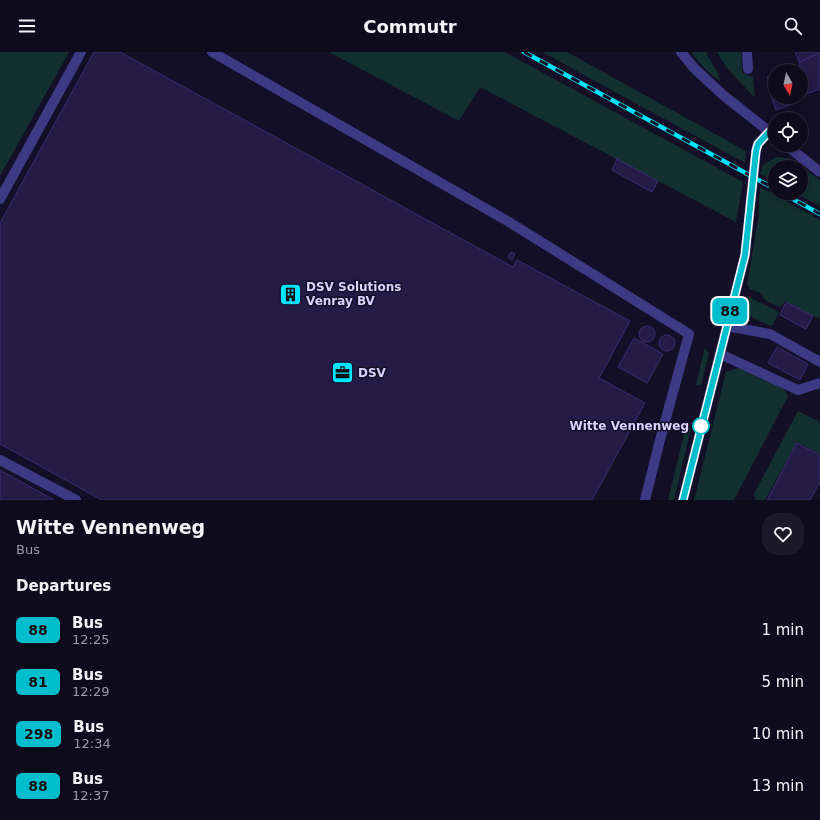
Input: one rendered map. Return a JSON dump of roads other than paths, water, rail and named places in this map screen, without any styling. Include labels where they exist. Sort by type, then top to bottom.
[{"type":"street","points":[[0,199],[81,52]]},
{"type":"street","points":[[212,52],[509,222],[689,334],[645,500]]},
{"type":"street","points":[[681,52],[694,68],[723,95],[768,131]]},
{"type":"street","points":[[747,52],[748,70]]},
{"type":"street","points":[[683,500],[745,255],[756,151],[758,144],[768,137]]},
{"type":"street","points":[[795,152],[820,172]]},
{"type":"street","points":[[726,326],[770,334],[820,362]]},
{"type":"street","points":[[720,354],[798,390],[820,383]]},
{"type":"street","points":[[0,460],[76,500]]},
{"type":"railway","points":[[524,52],[768,185]]},
{"type":"railway","points":[[795,200],[820,214]]},
{"type":"place","name":"DSV Solutions Venray BV","points":[[290,294]]},
{"type":"place","name":"DSV","points":[[343,373]]},
{"type":"place","name":"Witte Vennenweg","points":[[701,426]]}]
